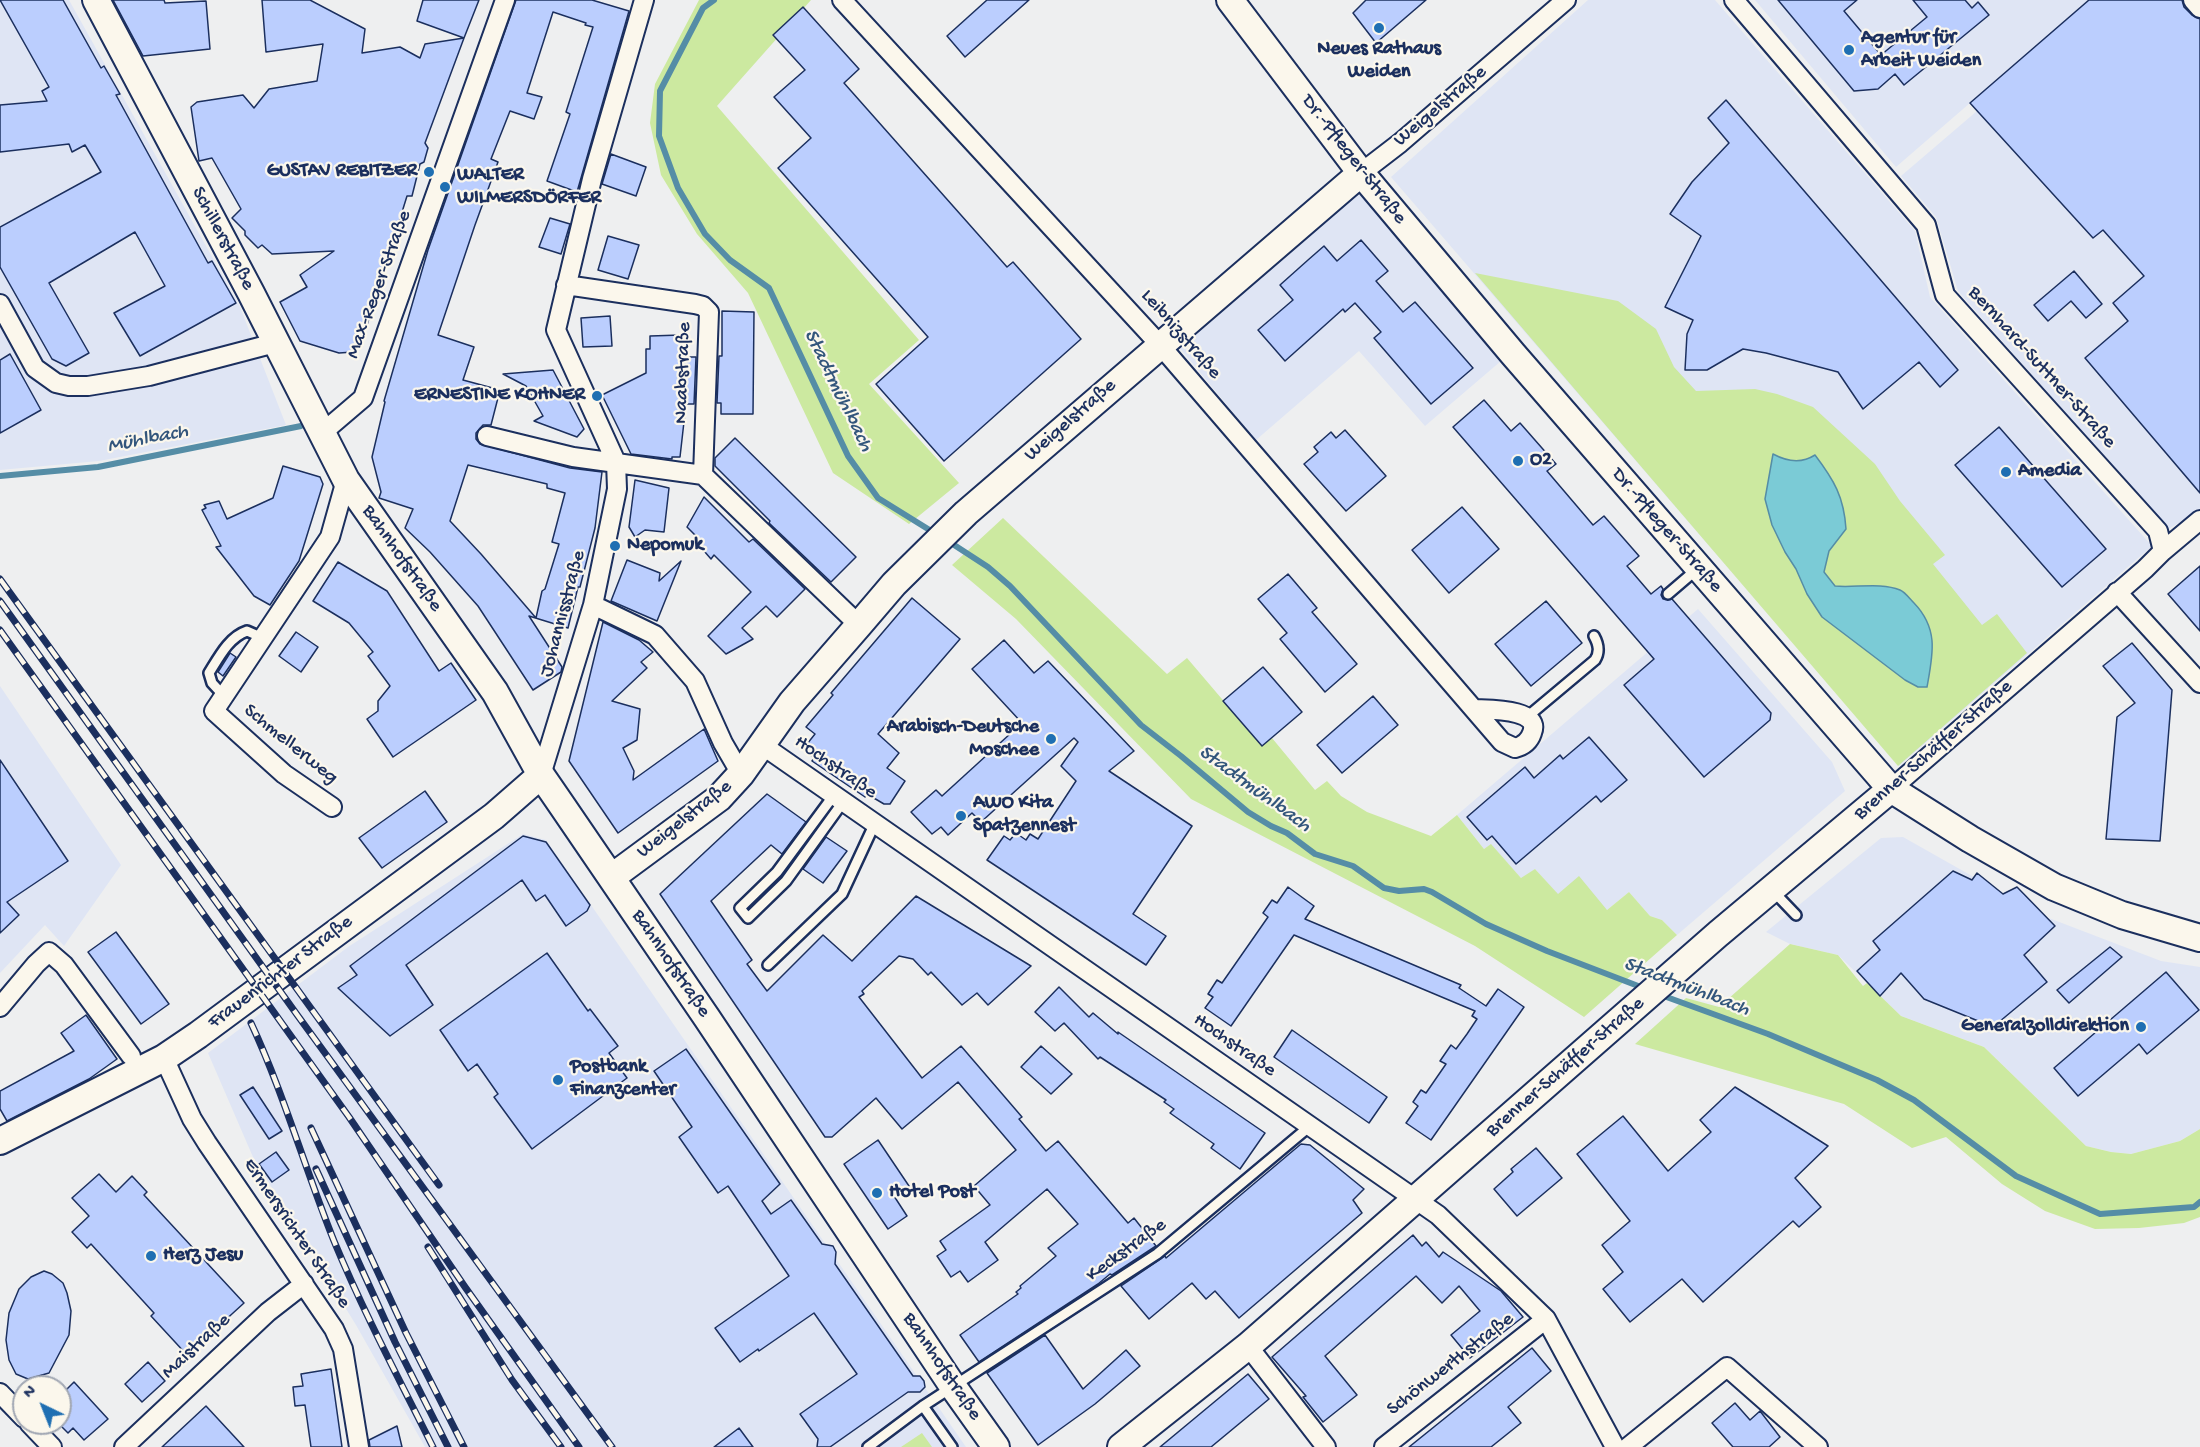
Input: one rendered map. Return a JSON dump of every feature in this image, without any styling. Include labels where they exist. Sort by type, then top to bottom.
[{"type":"main road","name":"Schillerstraße","points":[[96,0],[346,480]]},
{"type":"main road","name":"Dr.-Pfleger-Straße","points":[[1230,0],[1361,173],[1498,336],[1891,789],[1970,839],[2054,887],[2122,915],[2200,938]]},
{"type":"main road","name":"Weigelstraße","points":[[612,877],[719,798],[741,774],[792,702],[920,558],[966,513],[1361,173]]},
{"type":"main road","name":"Bahnhofstraße","points":[[346,480],[495,692],[541,775],[996,1447]]},
{"type":"main road","name":"Frauenrichter Straße","points":[[0,1141],[164,1058],[494,816],[541,775]]},
{"type":"main road","name":"Brenner-Schäffer-Straße","points":[[1121,1447],[1248,1347],[1675,972],[1891,789]]},
{"type":"street","name":"Max-Reger-Straße","points":[[322,433],[363,398],[505,0]]},
{"type":"street","name":"Johannisstraße","points":[[541,775],[593,605],[617,489],[616,462],[556,330],[592,179],[644,0]]},
{"type":"street","name":"Leibnizstraße","points":[[842,0],[1160,345],[1502,742],[1515,748],[1528,742],[1534,729],[1527,717]]},
{"type":"street","name":"Weigelstraße","points":[[1361,173],[1400,143],[1566,0]]},
{"type":"street","name":"Bernhard-Suttner-Straße","points":[[1734,0],[1926,225],[1945,295],[2158,531],[2163,551]]},
{"type":"street","points":[[2193,0],[2200,8]]},
{"type":"street","name":"Naabstraße","points":[[566,285],[695,304],[703,306],[709,312],[703,475]]},
{"type":"street","points":[[0,304],[35,368],[56,383],[69,386],[88,386],[149,376],[275,342]]},
{"type":"street","points":[[487,436],[573,458],[703,475],[859,625]]},
{"type":"street","name":"Schmellerweg","points":[[332,807],[284,774],[214,711],[330,537],[346,480]]},
{"type":"street","name":"Brenner-Schäffer-Straße","points":[[1891,789],[2200,520]]},
{"type":"street","points":[[2117,592],[2200,683]]},
{"type":"street","points":[[593,605],[655,635],[695,681],[723,743],[741,774]]},
{"type":"street","points":[[1474,709],[1517,713],[1527,717]]},
{"type":"street","name":"Hochstraße","points":[[762,745],[1438,1215],[1546,1319],[1615,1447]]},
{"type":"street","points":[[0,1007],[49,952],[64,965],[131,1056]]},
{"type":"street","name":"Ermersrichter Straße","points":[[164,1058],[192,1119],[207,1143],[334,1329],[343,1349],[359,1447]]},
{"type":"street","name":"Maistraße","points":[[124,1447],[268,1312],[304,1284]]},
{"type":"street","name":"Schönwerthstraße","points":[[1384,1447],[1546,1319]]},
{"type":"street","points":[[1248,1347],[1326,1447]]},
{"type":"street","points":[[1628,1447],[1727,1367],[1818,1447]]},
{"type":"street","points":[[0,1393],[12,1406]]},
{"type":"street","points":[[40,1435],[52,1447]]},
{"type":"lane","points":[[1668,594],[1698,568]]},
{"type":"lane","points":[[224,696],[212,683],[209,673],[216,661],[237,634],[247,631],[266,634]]},
{"type":"lane","points":[[1527,717],[1595,660],[1599,646],[1594,636]]},
{"type":"lane","points":[[839,798],[786,881],[748,918],[740,908],[777,872],[839,798]]},
{"type":"lane","points":[[768,965],[842,894],[874,823]]},
{"type":"lane","points":[[1771,890],[1796,915]]},
{"type":"lane","name":"Keckstraße","points":[[868,1447],[924,1406],[1157,1254],[1310,1126]]},
{"type":"lane","points":[[924,1406],[952,1447]]},
{"type":"shaded area","points":[[0,0],[69,0],[240,307],[286,425],[99,461],[0,470]]},
{"type":"shaded area","points":[[1588,0],[1715,0],[1915,231],[1930,297],[2152,546],[1899,766],[1391,177]]},
{"type":"shaded area","points":[[1755,0],[2089,0],[1896,167]]},
{"type":"shaded area","points":[[1977,111],[2200,149],[2200,511],[2168,529],[1958,291],[1936,217],[1901,176]]},
{"type":"shaded area","points":[[1363,191],[1501,361],[1425,426],[1359,351],[1256,440],[1178,346]]},
{"type":"shaded area","points":[[1698,609],[1832,762],[1845,791],[1677,935],[1662,920],[1650,916],[1629,892],[1607,910],[1558,895],[1535,869],[1522,879],[1491,845],[1484,849],[1457,815]]},
{"type":"shaded area","points":[[0,686],[121,865],[64,946],[45,925],[0,973]]},
{"type":"shaded area","points":[[523,834],[546,840],[966,1447],[425,1447],[356,1325],[253,1157],[208,1053],[348,947]]},
{"type":"shaded area","points":[[1903,837],[2041,915],[2161,961],[2200,967],[2200,1129],[2180,1141],[2131,1154],[2086,1146],[1984,1047],[1901,1016],[1838,955],[1790,944],[1766,932],[1881,838]]},
{"type":"green space","points":[[699,0],[811,0],[717,106],[919,340],[869,384],[959,483],[909,524],[833,473],[748,293],[697,234],[661,175],[650,123],[655,84]]},
{"type":"green space","points":[[1475,273],[1618,301],[1656,329],[1674,367],[1696,391],[1755,389],[1813,407],[1875,464],[1900,501],[1945,555],[1933,564],[1982,625],[1997,614],[2027,653],[1898,766]]},
{"type":"green space","points":[[1003,518],[1167,674],[1187,658],[1262,746],[1272,738],[1315,790],[1327,781],[1341,796],[1367,812],[1431,836],[1457,815],[1484,849],[1491,844],[1521,878],[1535,869],[1558,894],[1579,876],[1607,910],[1629,892],[1650,916],[1662,920],[1677,935],[1584,1017],[1475,946],[1191,799],[1016,619],[952,565]]},
{"type":"green space","points":[[1790,944],[1838,955],[1863,986],[1867,983],[1901,1016],[1984,1047],[2086,1146],[2131,1154],[2180,1141],[2200,1129],[2200,1217],[2184,1223],[2139,1228],[2095,1229],[2045,1211],[2002,1184],[1946,1137],[1912,1148],[1844,1104],[1635,1044],[1686,998],[1719,1007]]},
{"type":"green space","points":[[922,1433],[932,1447],[901,1447]]},
{"type":"water","points":[[1773,454],[1794,461],[1815,455],[1837,489],[1843,507],[1846,529],[1829,551],[1824,572],[1835,586],[1876,586],[1900,590],[1922,613],[1931,632],[1932,642],[1927,687],[1918,687],[1905,680],[1822,617],[1807,594],[1772,525],[1765,499]]},
{"type":"building","points":[[0,0],[63,0],[101,68],[104,66],[120,94],[116,95],[208,263],[212,261],[236,303],[140,356],[114,313],[165,286],[135,232],[49,283],[89,353],[66,366],[52,359],[0,267],[0,227],[101,172],[85,145],[72,152],[69,144],[0,152],[0,105],[47,101],[42,91],[49,87]]},
{"type":"building","points":[[113,0],[164,0],[165,3],[206,1],[210,49],[143,56]]},
{"type":"building","points":[[262,0],[310,0],[365,29],[362,53],[400,47],[420,58],[425,44],[464,38],[425,143],[428,148],[424,162],[420,164],[412,196],[407,196],[362,341],[353,352],[339,353],[300,341],[280,302],[307,287],[300,275],[334,251],[272,254],[262,245],[258,248],[232,218],[241,209],[212,158],[199,161],[191,107],[197,102],[243,95],[254,108],[269,89],[317,81],[323,44],[266,52]]},
{"type":"building","points":[[423,0],[479,0],[464,38],[417,21]]},
{"type":"building","points":[[516,0],[592,0],[629,11],[577,192],[547,181],[570,114],[566,112],[593,27],[553,12],[527,93],[542,97],[534,119],[510,111],[491,159],[498,162],[438,335],[474,347],[463,380],[500,390],[491,425],[483,425],[476,433],[476,439],[480,444],[570,468],[602,472],[595,528],[568,628],[529,616],[562,667],[561,672],[533,690],[478,606],[430,552],[405,528],[413,509],[379,498],[381,492],[372,457],[384,401],[428,250]],"holes":[[[468,465],[547,484],[547,488],[565,493],[552,542],[559,544],[545,589],[542,591],[536,618],[450,521]]]},
{"type":"building","points":[[987,0],[1029,0],[965,57],[947,36]]},
{"type":"building","name":"Neues Rathaus Weiden","points":[[1366,0],[1426,0],[1376,43],[1353,13]]},
{"type":"building","name":"Agentur für Arbeit Weiden","points":[[1778,0],[1857,0],[1844,11],[1881,55],[1927,17],[1913,0],[1965,0],[1972,8],[1978,2],[1989,15],[1904,85],[1895,74],[1878,89],[1854,91]]},
{"type":"building","points":[[2089,0],[2182,0],[2184,7],[2200,19],[2200,493],[2085,358],[2128,321],[2113,303],[2144,276],[2103,230],[2093,238],[1970,103]]},
{"type":"building","points":[[803,7],[859,69],[844,83],[1007,267],[1013,262],[1081,339],[944,461],[876,384],[928,337],[778,168],[811,138],[774,97],[805,70],[773,35]]},
{"type":"building","points":[[1726,100],[1958,370],[1940,387],[1919,362],[1863,409],[1838,372],[1766,353],[1743,349],[1707,370],[1685,370],[1687,334],[1693,320],[1665,307],[1701,236],[1670,214],[1692,182],[1729,143],[1708,118]]},
{"type":"building","points":[[611,154],[646,167],[636,196],[602,184]]},
{"type":"building","points":[[550,218],[570,224],[561,254],[539,247]]},
{"type":"building","points":[[608,236],[639,245],[628,279],[598,270]]},
{"type":"building","points":[[1361,240],[1388,271],[1376,281],[1403,312],[1415,302],[1473,368],[1431,404],[1374,338],[1381,332],[1355,303],[1345,312],[1343,309],[1285,361],[1258,330],[1293,300],[1280,285],[1324,246],[1337,261]]},
{"type":"building","points":[[2074,271],[2102,304],[2086,318],[2071,301],[2048,321],[2034,305]]},
{"type":"building","points":[[722,311],[754,312],[753,414],[721,414],[721,403],[717,403],[719,356],[722,356]]},
{"type":"building","points":[[610,316],[612,346],[583,347],[581,318]]},
{"type":"building","points":[[681,335],[681,357],[696,357],[694,404],[686,404],[680,457],[672,457],[672,459],[631,454],[602,395],[646,373],[646,349],[650,349],[650,336]]},
{"type":"building","points":[[10,354],[41,410],[0,433],[0,360]]},
{"type":"building","points":[[553,370],[584,429],[577,437],[534,421],[543,416],[526,386],[503,374]]},
{"type":"building","points":[[1484,400],[1511,431],[1520,423],[1556,464],[1547,471],[1593,525],[1604,516],[1639,556],[1627,566],[1651,594],[1661,586],[1663,599],[1672,599],[1771,713],[1770,720],[1704,777],[1624,685],[1654,659],[1453,427]]},
{"type":"building","points":[[1999,427],[2106,549],[2062,587],[1955,465]]},
{"type":"building","points":[[1345,430],[1386,476],[1346,511],[1304,464],[1318,452],[1314,447],[1331,432],[1336,438]]},
{"type":"building","points":[[735,438],[856,557],[831,582],[769,523],[770,521],[715,466],[715,458]]},
{"type":"building","points":[[283,466],[320,477],[323,484],[299,561],[270,605],[254,596],[216,547],[221,546],[202,510],[206,508],[204,505],[219,501],[227,519],[273,498]]},
{"type":"building","points":[[635,480],[669,488],[664,532],[645,530],[635,537],[629,527]]},
{"type":"building","points":[[704,497],[749,542],[753,539],[805,589],[777,617],[766,606],[742,628],[753,639],[726,654],[708,636],[751,592],[714,555],[711,559],[698,544],[701,541],[687,527]]},
{"type":"building","points":[[1462,507],[1499,549],[1449,593],[1412,550]]},
{"type":"building","points":[[627,560],[660,573],[659,581],[681,561],[657,621],[611,601]]},
{"type":"building","points":[[338,562],[387,591],[439,671],[451,663],[476,700],[393,757],[367,719],[378,711],[378,701],[390,686],[368,656],[373,652],[349,623],[313,601]]},
{"type":"building","points":[[2200,566],[2200,631],[2168,594]]},
{"type":"building","points":[[1288,574],[1317,608],[1312,612],[1357,664],[1325,692],[1280,639],[1287,633],[1258,599]]},
{"type":"building","points":[[912,598],[960,639],[878,734],[899,753],[887,768],[905,781],[890,804],[884,804],[867,794],[865,797],[812,761],[814,758],[803,749],[815,734],[806,727],[833,695],[831,693]]},
{"type":"building","points":[[1546,601],[1582,643],[1531,686],[1495,644]]},
{"type":"building","points":[[603,622],[639,640],[653,652],[641,662],[647,668],[612,701],[640,709],[637,740],[623,748],[634,771],[633,780],[704,729],[718,761],[618,833],[569,761]]},
{"type":"building","points":[[296,632],[318,647],[301,672],[279,656]]},
{"type":"building","points":[[1004,640],[1034,673],[1048,661],[1134,751],[1109,771],[1192,826],[1133,914],[1166,936],[1146,965],[987,860],[1004,836],[1010,840],[1016,833],[1026,840],[1030,834],[1038,839],[1076,781],[1061,766],[1078,742],[1074,738],[981,822],[972,813],[948,835],[941,827],[932,834],[911,812],[936,790],[942,796],[1022,723],[972,669]]},
{"type":"building","points":[[2132,643],[2172,690],[2160,841],[2106,839],[2117,717],[2135,703],[2103,666]]},
{"type":"building","points":[[230,653],[236,657],[223,676],[218,672]]},
{"type":"building","points":[[1263,667],[1302,712],[1262,746],[1223,701]]},
{"type":"building","points":[[1373,696],[1398,725],[1342,773],[1317,745]]},
{"type":"building","points":[[1589,737],[1627,780],[1601,802],[1596,796],[1516,864],[1492,836],[1487,840],[1467,817],[1525,767],[1534,778],[1560,755],[1563,759]]},
{"type":"building","points":[[0,760],[68,861],[7,902],[19,915],[0,933]]},
{"type":"building","points":[[425,791],[447,822],[382,868],[359,838]]},
{"type":"building","points":[[767,794],[806,822],[782,854],[771,845],[711,901],[752,960],[747,964],[767,991],[823,935],[852,961],[916,896],[1031,966],[988,1005],[977,993],[962,1005],[931,972],[928,975],[913,959],[899,956],[862,991],[864,994],[859,997],[922,1078],[961,1046],[1022,1117],[1019,1119],[1046,1151],[1058,1141],[1128,1223],[1134,1218],[1156,1246],[979,1362],[960,1335],[1018,1294],[1016,1292],[1021,1288],[1020,1286],[1056,1256],[1048,1248],[1078,1224],[1047,1189],[985,1242],[998,1260],[968,1282],[960,1271],[951,1277],[937,1256],[946,1250],[940,1241],[990,1205],[974,1186],[1016,1150],[958,1082],[902,1129],[876,1098],[832,1137],[825,1137],[660,894]]},
{"type":"building","points":[[523,836],[546,842],[590,905],[587,911],[566,926],[545,895],[536,901],[522,880],[406,965],[433,1005],[390,1036],[338,988],[357,975],[350,966]]},
{"type":"building","points":[[826,837],[847,851],[823,883],[803,869]]},
{"type":"building","points":[[1953,871],[1972,880],[1977,873],[2003,894],[2017,887],[2055,926],[2024,955],[2047,982],[1993,1027],[1924,999],[1901,973],[1880,996],[1857,971],[1880,950],[1873,941]]},
{"type":"building","points":[[1288,887],[1314,906],[1305,919],[1461,985],[1459,988],[1486,1006],[1498,989],[1524,1007],[1431,1140],[1406,1123],[1418,1106],[1413,1102],[1421,1090],[1426,1093],[1446,1064],[1440,1061],[1451,1045],[1456,1049],[1467,1034],[1477,1019],[1472,1016],[1475,1011],[1294,935],[1231,1026],[1205,1008],[1213,997],[1208,994],[1217,980],[1222,983],[1268,917],[1263,913],[1272,900],[1277,903]]},
{"type":"building","points":[[116,932],[169,1004],[141,1024],[88,952]]},
{"type":"building","points":[[2110,947],[2122,957],[2069,1003],[2057,990]]},
{"type":"building","points":[[547,953],[588,1011],[590,1009],[618,1046],[609,1053],[627,1078],[532,1149],[494,1097],[498,1094],[477,1064],[468,1071],[440,1030]]},
{"type":"building","name":"Generalzolldirektion","points":[[2166,972],[2199,1010],[2147,1054],[2139,1044],[2078,1096],[2054,1068]]},
{"type":"building","points":[[1059,987],[1089,1017],[1093,1013],[1118,1034],[1118,1032],[1265,1133],[1240,1169],[1211,1148],[1214,1144],[1170,1113],[1174,1109],[1164,1102],[1166,1100],[1100,1057],[1098,1059],[1064,1023],[1055,1031],[1035,1012]]},
{"type":"building","points":[[86,1015],[117,1059],[89,1079],[7,1121],[0,1109],[0,1091],[74,1051],[61,1033]]},
{"type":"building","points":[[1292,1030],[1387,1097],[1369,1123],[1274,1057]]},
{"type":"building","points":[[1041,1046],[1072,1074],[1051,1094],[1021,1067]]},
{"type":"building","points":[[686,1049],[780,1184],[762,1201],[771,1214],[791,1200],[822,1244],[833,1246],[836,1252],[835,1264],[913,1376],[920,1376],[924,1381],[925,1387],[920,1392],[908,1392],[830,1447],[817,1447],[818,1439],[800,1414],[857,1374],[814,1313],[740,1362],[715,1328],[789,1276],[728,1186],[718,1193],[679,1137],[692,1127],[654,1071]]},
{"type":"building","points":[[253,1087],[282,1131],[269,1139],[240,1095]]},
{"type":"building","points":[[1735,1087],[1828,1146],[1795,1178],[1821,1207],[1799,1227],[1793,1221],[1703,1302],[1682,1279],[1630,1322],[1603,1289],[1623,1272],[1602,1245],[1630,1221],[1577,1154],[1623,1116],[1668,1171],[1711,1132],[1700,1120]]},
{"type":"building","points":[[878,1140],[909,1186],[894,1196],[907,1216],[888,1229],[844,1164]]},
{"type":"building","points":[[1301,1144],[1310,1145],[1364,1189],[1353,1200],[1362,1213],[1239,1318],[1215,1291],[1206,1299],[1192,1283],[1149,1319],[1121,1286],[1165,1256],[1166,1258]]},
{"type":"building","points":[[1536,1148],[1562,1178],[1517,1216],[1494,1189],[1513,1172],[1511,1169]]},
{"type":"building","points":[[276,1152],[289,1170],[272,1182],[259,1164]]},
{"type":"building","name":"Herz Jesu","points":[[99,1174],[116,1192],[132,1176],[147,1192],[144,1195],[244,1303],[187,1355],[151,1316],[154,1313],[91,1244],[87,1248],[72,1232],[89,1216],[72,1198]]},
{"type":"building","points":[[1413,1235],[1422,1246],[1426,1242],[1439,1257],[1443,1252],[1501,1291],[1523,1317],[1470,1358],[1451,1335],[1480,1311],[1459,1286],[1442,1303],[1416,1276],[1325,1356],[1357,1395],[1323,1422],[1303,1397],[1306,1396],[1272,1357]]},
{"type":"building","points":[[44,1271],[63,1283],[71,1311],[69,1335],[49,1373],[18,1375],[9,1360],[6,1340],[9,1313],[19,1289],[31,1277]]},
{"type":"building","points":[[1045,1335],[1083,1389],[1126,1350],[1140,1366],[1095,1404],[1038,1445],[987,1373]]},
{"type":"building","points":[[1532,1348],[1551,1371],[1508,1407],[1521,1423],[1491,1447],[1409,1447]]},
{"type":"building","points":[[148,1362],[165,1381],[142,1402],[125,1384]]},
{"type":"building","points":[[331,1369],[342,1447],[311,1447],[305,1405],[295,1406],[293,1387],[303,1386],[301,1374]]},
{"type":"building","points":[[1248,1374],[1269,1399],[1211,1447],[1160,1447]]},
{"type":"building","points":[[74,1382],[108,1419],[84,1440],[72,1429],[72,1384]]},
{"type":"building","points":[[1735,1403],[1750,1420],[1760,1411],[1780,1437],[1769,1447],[1733,1447],[1712,1423]]},
{"type":"building","points":[[206,1406],[244,1447],[162,1447]]},
{"type":"building","points":[[397,1426],[402,1447],[370,1447],[369,1440]]},
{"type":"building","points":[[739,1428],[753,1447],[714,1447]]},
{"type":"waterway","name":"Stadtmühlbach","points":[[714,0],[703,8],[660,91],[659,136],[678,188],[705,234],[730,260],[769,288],[848,456],[878,498],[936,534]]},
{"type":"waterway","name":"Mühlbach","points":[[0,476],[98,467],[301,426]]},
{"type":"waterway","name":"Stadtmühlbach","points":[[948,541],[988,567],[1010,586],[1141,725],[1248,812],[1287,833],[1315,854],[1353,866],[1384,888],[1399,891],[1424,889],[1432,892],[1486,924],[1547,951],[1646,989]]},
{"type":"waterway","name":"Stadtmühlbach","points":[[1661,995],[1768,1034],[1877,1080],[1914,1100],[2016,1176],[2100,1214],[2194,1207],[2200,1202]]},
{"type":"railway","points":[[0,579],[439,1185]]},
{"type":"railway","points":[[0,601],[612,1447]]},
{"type":"railway","points":[[0,630],[349,1117],[465,1287],[579,1447]]},
{"type":"railway","points":[[251,1023],[274,1077],[323,1214],[345,1267],[433,1447]]},
{"type":"railway","points":[[311,1128],[406,1333],[464,1447]]},
{"type":"railway","points":[[316,1169],[395,1342],[448,1447]]},
{"type":"railway","points":[[428,1247],[512,1380],[561,1447]]},
{"type":"place","name":"Neues Rathaus Weiden","points":[[1379,28]]},
{"type":"place","name":"Agentur für Arbeit Weiden","points":[[1849,50]]},
{"type":"place","name":"GUSTAV REBITZER","points":[[429,172]]},
{"type":"place","name":"WALTER WILMERSDÖRFER","points":[[445,187]]},
{"type":"place","name":"ERNESTINE KOHNER","points":[[597,396]]},
{"type":"place","name":"O2","points":[[1518,461]]},
{"type":"place","name":"Amedia","points":[[2006,472]]},
{"type":"place","name":"Nepomuk","points":[[615,546]]},
{"type":"place","name":"Arabisch-Deutsche Moschee","points":[[1051,739]]},
{"type":"place","name":"AWO Kita Spatzennest","points":[[961,816]]},
{"type":"place","name":"Generalzolldirektion","points":[[2141,1027]]},
{"type":"place","name":"Postbank Finanzcenter","points":[[558,1080]]},
{"type":"place","name":"Hotel Post","points":[[877,1193]]},
{"type":"place","name":"Herz Jesu","points":[[151,1256]]}]
